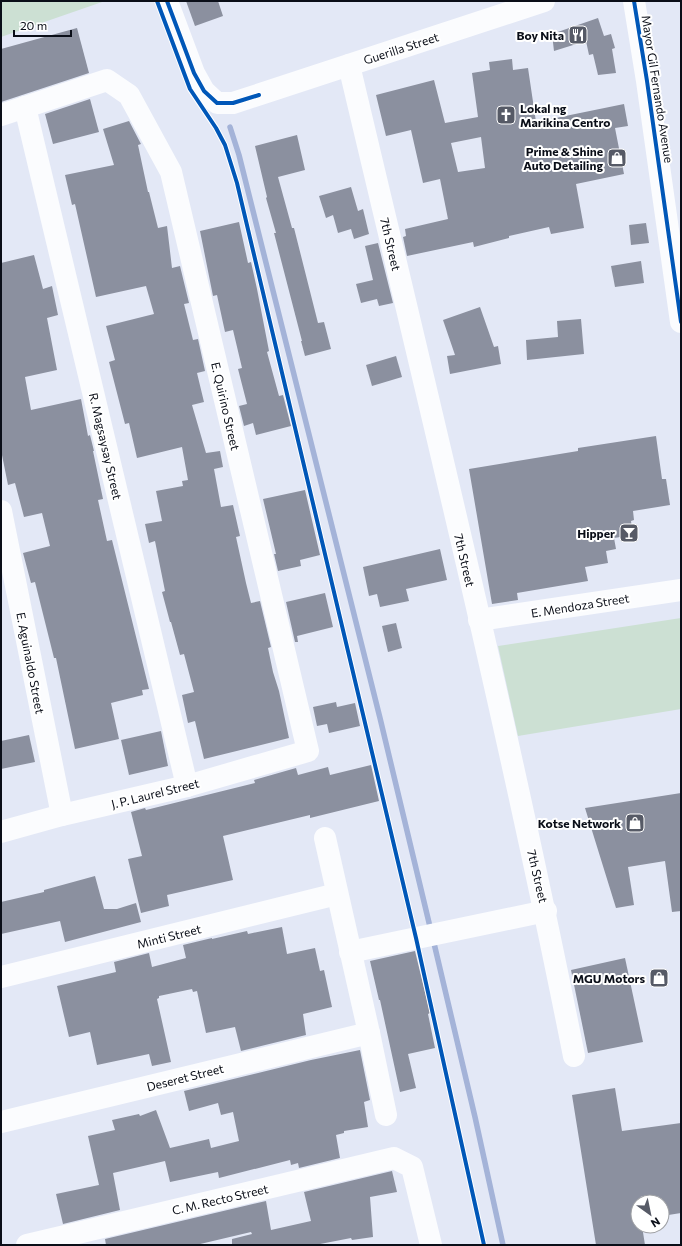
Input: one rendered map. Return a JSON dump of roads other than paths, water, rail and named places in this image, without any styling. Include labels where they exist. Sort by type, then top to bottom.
[{"type":"street","name":"Guerilla Street","points":[[167,1],[194,73],[204,91],[217,103],[233,103],[259,95],[544,1]]},
{"type":"street","name":"Mayor Gil Fernando Avenue","points":[[634,1],[647,81],[681,322]]},
{"type":"street","name":"7th Street","points":[[349,65],[480,620],[546,911],[574,1056]]},
{"type":"street","name":"E. Quirino Street","points":[[25,107],[107,80],[129,95],[171,172],[308,751]]},
{"type":"street","points":[[1,115],[25,107]]},
{"type":"street","name":"R. Magsaysay Street","points":[[25,107],[187,786]]},
{"type":"street","name":"E. Aguinaldo Street","points":[[1,511],[62,815]]},
{"type":"street","name":"E. Mendoza Street","points":[[480,620],[681,590]]},
{"type":"street","name":"J. P. Laurel Street","points":[[1,832],[62,815],[187,786],[308,751]]},
{"type":"street","points":[[325,838],[386,1115]]},
{"type":"street","name":"Minti Street","points":[[1,977],[337,894]]},
{"type":"street","points":[[350,952],[546,911]]},
{"type":"street","name":"Deseret Street","points":[[1,1122],[368,1033]]},
{"type":"street","name":"C. M. Recto Street","points":[[26,1245],[394,1158],[412,1167],[427,1244]]},
{"type":"waterway","points":[[230,127],[239,155],[380,718],[431,931]]},
{"type":"waterway","points":[[433,939],[475,1117],[503,1245]]},
{"type":"place","name":"Boy Nita","points":[[578,35]]},
{"type":"place","name":"Lokal ng Marikina Centro","points":[[506,115]]},
{"type":"place","name":"Prime & Shine Auto Detailing","points":[[617,158]]},
{"type":"place","name":"Hipper","points":[[629,533]]},
{"type":"place","name":"Kotse Network","points":[[635,823]]},
{"type":"place","name":"MGU Motors","points":[[659,978]]}]
